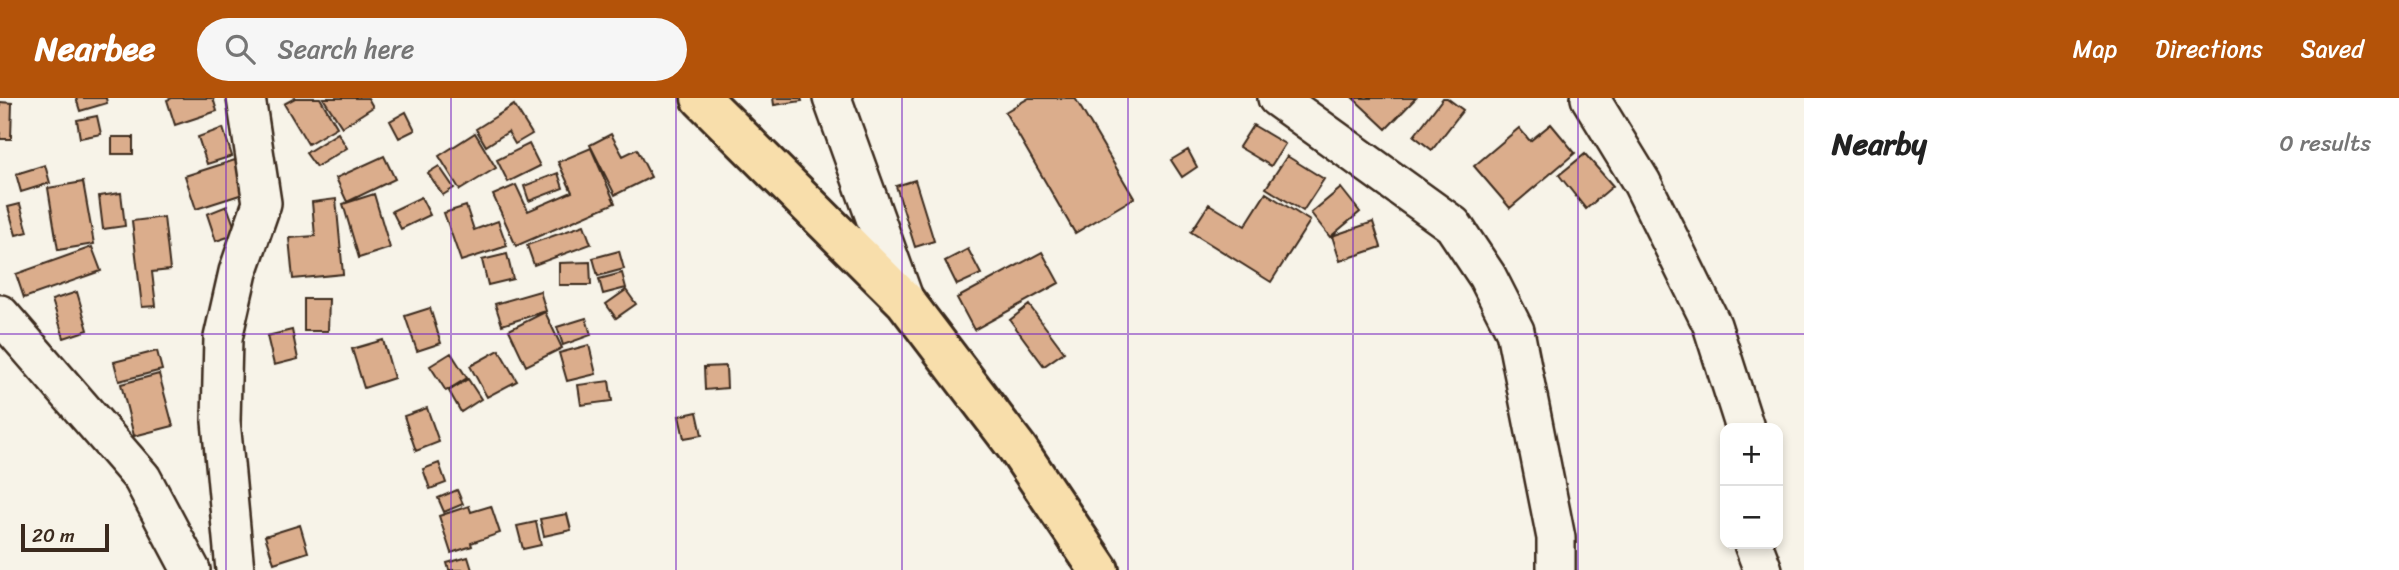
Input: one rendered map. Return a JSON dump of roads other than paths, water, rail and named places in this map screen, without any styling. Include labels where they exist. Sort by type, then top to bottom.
[{"type":"highway","points":[[701,98],[905,301],[1017,448],[1099,570]]},
{"type":"street","points":[[234,570],[220,421],[223,338],[238,272],[262,203],[246,98]]},
{"type":"street","points":[[832,98],[905,301]]},
{"type":"street","points":[[1277,98],[1453,225],[1487,275],[1515,331],[1556,538],[1556,570]]},
{"type":"street","points":[[1590,98],[1642,183],[1712,325],[1743,423]]},
{"type":"street","points":[[0,314],[142,478],[191,570]]},
{"type":"street","points":[[1755,549],[1763,570]]}]
